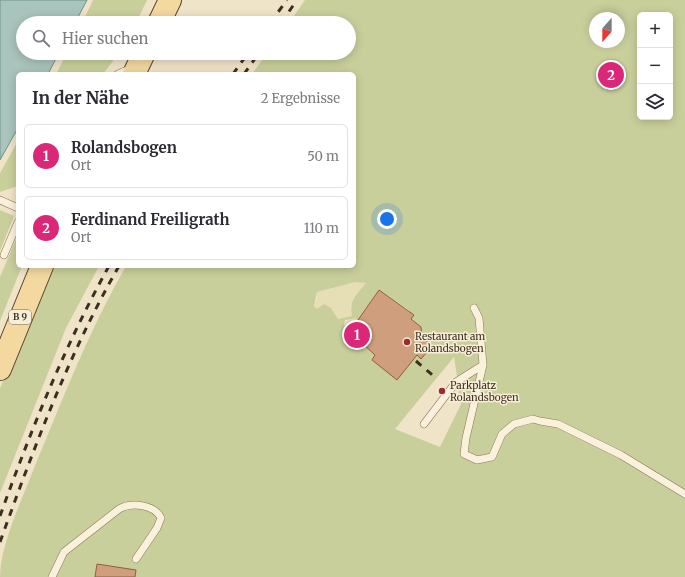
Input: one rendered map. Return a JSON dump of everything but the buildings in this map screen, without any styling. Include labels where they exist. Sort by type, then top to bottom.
[{"type":"main road","points":[[162,16],[170,0]]},
{"type":"main road","name":"B 9","points":[[0,369],[41,268]]},
{"type":"lane","points":[[122,72],[139,64]]},
{"type":"lane","points":[[0,200],[16,207]]},
{"type":"lane","points":[[4,255],[16,227]]},
{"type":"lane","points":[[474,308],[479,318],[483,365],[464,454],[477,460],[492,457],[502,434],[514,424],[533,419],[558,424],[621,455],[685,494]]},
{"type":"lane","points":[[424,424],[456,382],[483,365]]},
{"type":"lane","points":[[52,577],[62,554],[73,543],[119,509],[131,504],[156,512],[161,518],[157,528],[136,559]]},
{"type":"shaded area","points":[[355,282],[366,283],[353,299],[350,306],[353,316],[338,319],[331,308],[317,309],[314,306],[317,299],[317,292]]},
{"type":"green space","points":[[93,0],[147,0],[139,16],[85,16]]},
{"type":"green space","points":[[305,0],[685,0],[685,577],[0,577],[3,552],[17,510],[64,394],[87,342],[125,268],[356,268],[356,72],[253,72],[262,60],[356,60],[356,16],[294,16]],"holes":[[[355,282],[366,283],[352,302],[352,316],[338,319],[331,308],[324,304],[317,309],[314,306],[317,292]],[[379,290],[409,310],[393,333],[363,312]],[[356,318],[378,336],[355,324],[346,327],[344,325],[345,320]],[[454,357],[461,404],[440,447],[395,429]]]},
{"type":"green space","points":[[63,60],[114,60],[105,72],[57,72]]},
{"type":"green space","points":[[16,145],[16,187],[0,192],[0,173]]},
{"type":"green space","points":[[0,210],[14,216],[0,251]]},
{"type":"green space","points":[[16,239],[16,268],[21,268],[0,321],[0,277]]},
{"type":"green space","points":[[54,268],[98,268],[66,328],[0,493],[0,388]]},
{"type":"water","points":[[0,0],[87,0],[79,16],[16,16],[16,60],[55,60],[49,72],[16,72],[16,132],[0,160]]},
{"type":"railway","points":[[275,16],[287,0]]},
{"type":"railway","points":[[286,16],[297,0]]},
{"type":"railway","points":[[234,72],[243,60]]},
{"type":"railway","points":[[245,72],[254,60]]},
{"type":"railway","points":[[0,516],[24,452],[63,357],[108,268]]},
{"type":"railway","points":[[0,542],[39,436],[68,367],[118,268]]},
{"type":"railway","points":[[416,361],[436,378]]},
{"type":"place","name":"Ferdinand Freiligrath","points":[[611,75]]},
{"type":"place","name":"Rolandsbogen","points":[[357,335]]},
{"type":"place","name":"Restaurant am Rolandsbogen","points":[[407,342]]},
{"type":"place","name":"Parkplatz Rolandsbogen","points":[[442,391]]}]
